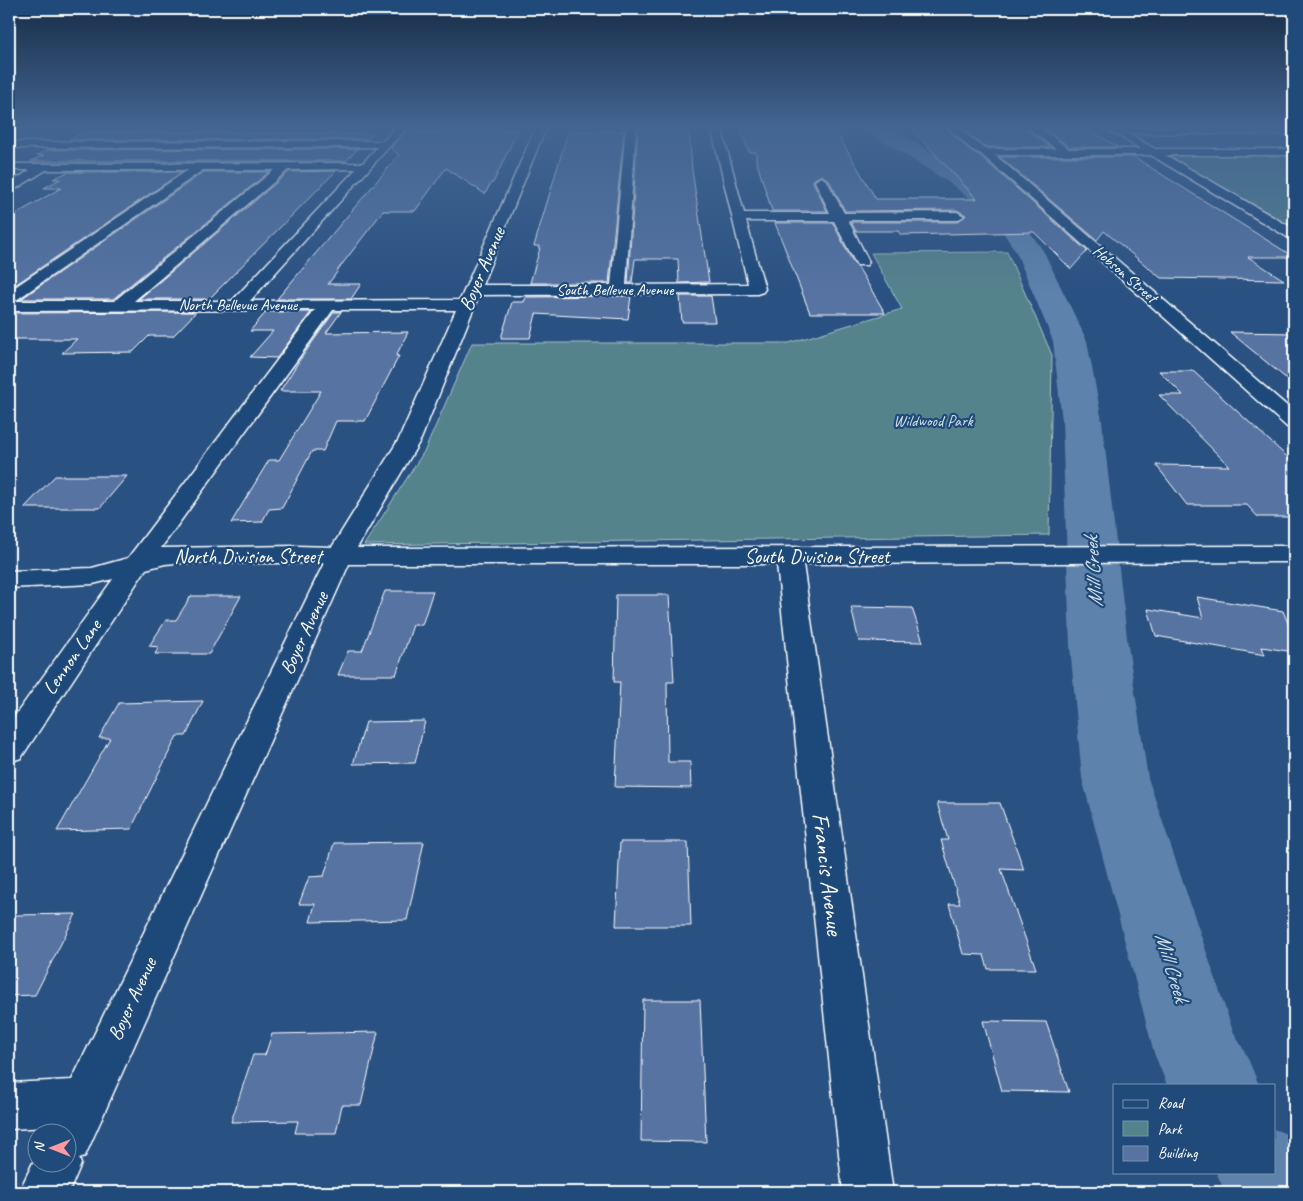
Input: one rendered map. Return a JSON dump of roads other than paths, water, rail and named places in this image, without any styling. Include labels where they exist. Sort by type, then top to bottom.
[{"type":"street","points":[[9,298],[177,183]]},
{"type":"street","points":[[119,306],[266,183]]},
{"type":"street","points":[[237,305],[350,183]]},
{"type":"street","name":"Boyer Avenue","points":[[76,1120],[340,556],[403,454],[518,183]]},
{"type":"street","points":[[618,290],[627,183]]},
{"type":"street","points":[[730,183],[738,216],[956,216]]},
{"type":"street","points":[[822,183],[862,262]]},
{"type":"street","name":"Hobson Street","points":[[1020,183],[1294,423]]},
{"type":"street","points":[[1204,183],[1294,235]]},
{"type":"street","name":"South Bellevue Avenue","points":[[470,298],[618,290],[757,289],[738,216]]},
{"type":"street","name":"North Bellevue Avenue","points":[[9,306],[328,305],[470,298]]},
{"type":"street","name":"Lennon Lane","points":[[9,749],[136,565],[328,305]]},
{"type":"street","name":"South Division Street","points":[[340,556],[1294,554]]},
{"type":"street","name":"North Division Street","points":[[9,579],[84,577],[113,572],[163,556],[177,555],[340,556]]},
{"type":"street","name":"Francis Avenue","points":[[789,556],[868,1192]]},
{"type":"street","points":[[9,1106],[76,1120]]},
{"type":"street","points":[[44,1192],[52,1174]]},
{"type":"waterway","name":"Mill Creek","points":[[964,183],[1004,213],[1030,252],[1070,341],[1082,421],[1099,646],[1115,778],[1197,1053],[1214,1084]]},
{"type":"waterway","name":"Mill Creek","points":[[1265,1174],[1275,1192]]},
{"type":"park label","name":"Wildwood Park","points":[[933,421]]}]
